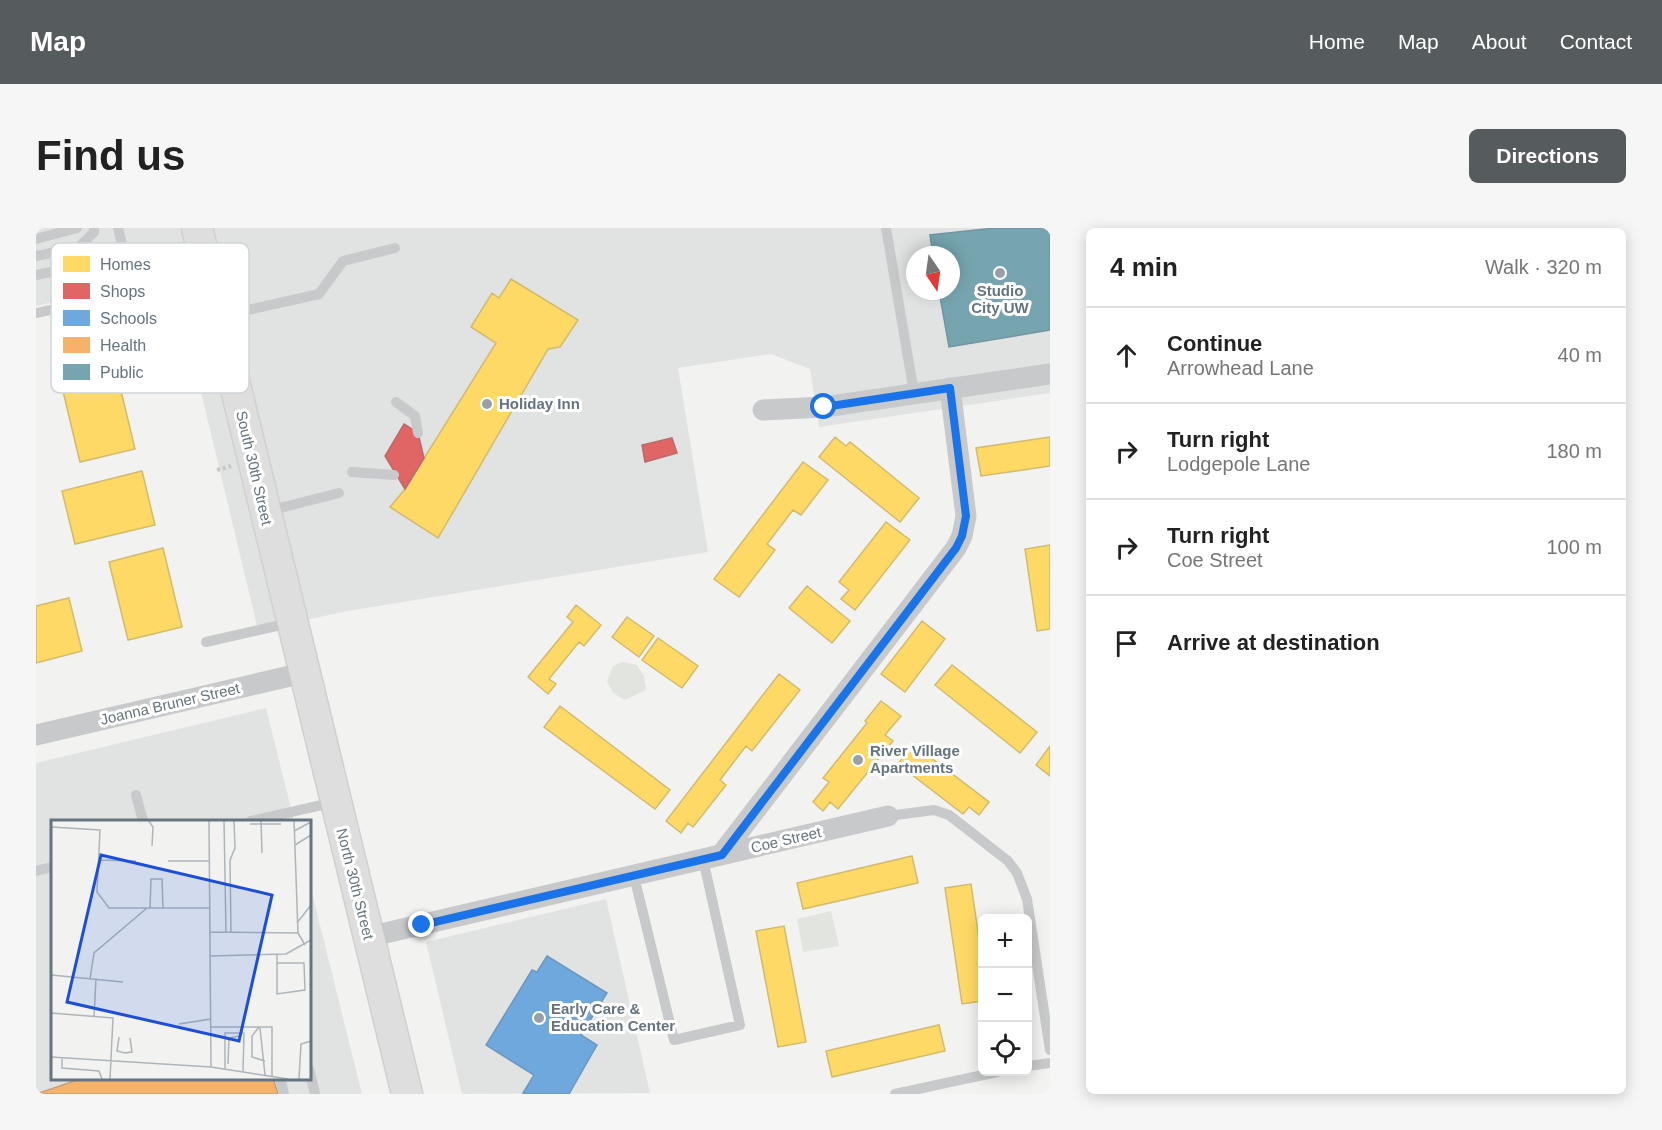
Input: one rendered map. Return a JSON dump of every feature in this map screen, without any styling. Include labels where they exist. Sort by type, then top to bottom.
[{"type":"main road","name":"South 30th Street","points":[[197,228],[201,243]]},
{"type":"main road","name":"South 30th Street","points":[[236,393],[303,673]]},
{"type":"main road","name":"North 30th Street","points":[[303,673],[407,1094]]},
{"type":"street","points":[[763,410],[824,407],[1050,374]]},
{"type":"street","points":[[712,857],[930,583],[962,536],[966,516],[950,388]]},
{"type":"street","name":"Joanna Bruner Street","points":[[36,735],[303,673]]},
{"type":"street","name":"Coe Street","points":[[368,937],[888,816]]},
{"type":"lane","points":[[36,239],[77,228]]},
{"type":"lane","points":[[84,243],[94,232],[94,228]]},
{"type":"lane","points":[[118,228],[122,243]]},
{"type":"lane","points":[[886,228],[914,393]]},
{"type":"lane","points":[[249,310],[319,294],[326,288],[343,261],[394,248]]},
{"type":"lane","points":[[36,256],[51,253]]},
{"type":"lane","points":[[36,275],[51,272]]},
{"type":"lane","points":[[36,313],[51,310]]},
{"type":"lane","points":[[396,402],[416,416],[418,433]]},
{"type":"lane","points":[[352,472],[394,475]]},
{"type":"lane","points":[[265,512],[339,493]]},
{"type":"lane","points":[[206,642],[291,623]]},
{"type":"lane","points":[[136,795],[142,820]]},
{"type":"lane","points":[[255,820],[335,802]]},
{"type":"lane","points":[[888,816],[914,810],[934,810],[949,815],[1008,861],[1017,873],[1027,899],[1050,1050]]},
{"type":"lane","points":[[634,876],[674,1040],[740,1025],[712,857]]},
{"type":"lane","points":[[36,871],[51,867]]},
{"type":"lane","points":[[1032,1065],[1050,1063]]},
{"type":"lane","points":[[310,1073],[315,1094]]},
{"type":"lane","points":[[895,1094],[978,1075]]},
{"type":"lane","points":[[280,1079],[284,1094]]},
{"type":"shaded area","points":[[36,228],[1050,228],[1050,393],[819,427],[810,369],[771,354],[678,368],[708,552],[348,611],[258,630],[201,393],[249,393],[249,243],[51,243],[51,303],[36,306]]},
{"type":"shaded area","points":[[623,662],[637,665],[644,676],[646,690],[625,700],[613,693],[607,681],[613,666]]},
{"type":"shaded area","points":[[266,708],[294,820],[51,820],[51,1079],[310,1079],[310,885],[362,1094],[36,1094],[36,763]]},
{"type":"shaded area","name":"Early Care & Education Center","points":[[606,899],[650,1093],[462,1094],[426,942]]},
{"type":"shaded area","points":[[831,911],[839,946],[803,952],[797,919]]},
{"type":"building: Homes","name":"Holiday Inn","points":[[511,279],[578,320],[560,347],[548,349],[438,538],[390,507],[405,489],[496,343],[471,327],[492,293],[499,298]]},
{"type":"building: Homes","points":[[63,393],[122,393],[135,449],[80,462]]},
{"type":"building: Homes","points":[[835,437],[846,446],[850,442],[919,498],[900,522],[819,457]]},
{"type":"building: Homes","points":[[1050,437],[1050,466],[981,476],[976,448]]},
{"type":"building: Homes","points":[[803,462],[828,480],[801,515],[793,510],[767,544],[775,550],[739,597],[714,579]]},
{"type":"building: Homes","points":[[142,471],[155,525],[75,544],[62,491]]},
{"type":"building: Homes","points":[[886,522],[910,540],[855,610],[841,599],[849,590],[839,582]]},
{"type":"building: Homes","points":[[1050,545],[1050,629],[1037,631],[1025,549]]},
{"type":"building: Homes","points":[[163,548],[182,627],[128,640],[109,562]]},
{"type":"building: Homes","points":[[807,586],[850,621],[832,643],[789,608]]},
{"type":"building: Homes","points":[[69,598],[82,651],[36,663],[36,606]]},
{"type":"building: Homes","points":[[576,605],[601,625],[584,646],[579,642],[549,679],[556,684],[548,694],[528,677],[573,622],[567,617]]},
{"type":"building: Homes","points":[[627,617],[654,636],[639,657],[612,637]]},
{"type":"building: Homes","points":[[922,621],[945,639],[905,692],[881,674]]},
{"type":"building: Homes","points":[[658,638],[698,666],[682,688],[642,660]]},
{"type":"building: Homes","points":[[952,665],[1037,732],[1020,753],[935,685]]},
{"type":"building: Homes","points":[[779,674],[800,690],[752,751],[746,746],[720,780],[726,785],[693,827],[688,823],[681,833],[666,821]]},
{"type":"building: Homes","name":"River Village Apartments","points":[[881,701],[901,716],[885,735],[893,741],[838,809],[830,802],[823,811],[813,802],[829,782],[823,778],[867,723],[865,721]]},
{"type":"building: Homes","points":[[560,706],[670,790],[655,809],[544,727]]},
{"type":"building: Homes","points":[[913,744],[989,802],[979,815],[969,807],[963,814],[898,764]]},
{"type":"building: Homes","points":[[1050,746],[1050,776],[1036,765]]},
{"type":"building: Homes","points":[[912,856],[918,883],[803,909],[797,883]]},
{"type":"building: Homes","points":[[971,884],[978,932],[978,1002],[962,1004],[945,888]]},
{"type":"building: Homes","points":[[784,926],[806,1042],[778,1047],[756,931]]},
{"type":"building: Homes","points":[[939,1025],[945,1051],[832,1077],[826,1051]]},
{"type":"building: Shops","points":[[404,424],[418,433],[424,458],[405,489],[385,456]]},
{"type":"building: Shops","points":[[672,438],[677,453],[645,462],[642,445]]},
{"type":"building: Schools","points":[[547,956],[607,993],[581,1035],[597,1045],[569,1094],[525,1094],[523,1093],[534,1075],[486,1045],[532,970],[537,972]]},
{"type":"building: Health","points":[[80,1079],[273,1079],[278,1094],[36,1094]]},
{"type":"building: Public","name":"Studio City UW","points":[[995,228],[1050,228],[1050,330],[949,347],[941,300],[960,300],[960,246],[932,246],[930,235]]},
{"type":"place","name":"Studio City UW","points":[[1000,273]]},
{"type":"place","name":"Holiday Inn","points":[[487,404]]},
{"type":"place","name":"River Village Apartments","points":[[858,760]]},
{"type":"place","name":"Early Care & Education Center","points":[[539,1018]]},
{"type":"route","points":[[422,925],[722,855],[956,548],[965,524],[966,516],[950,388],[824,407]]}]
